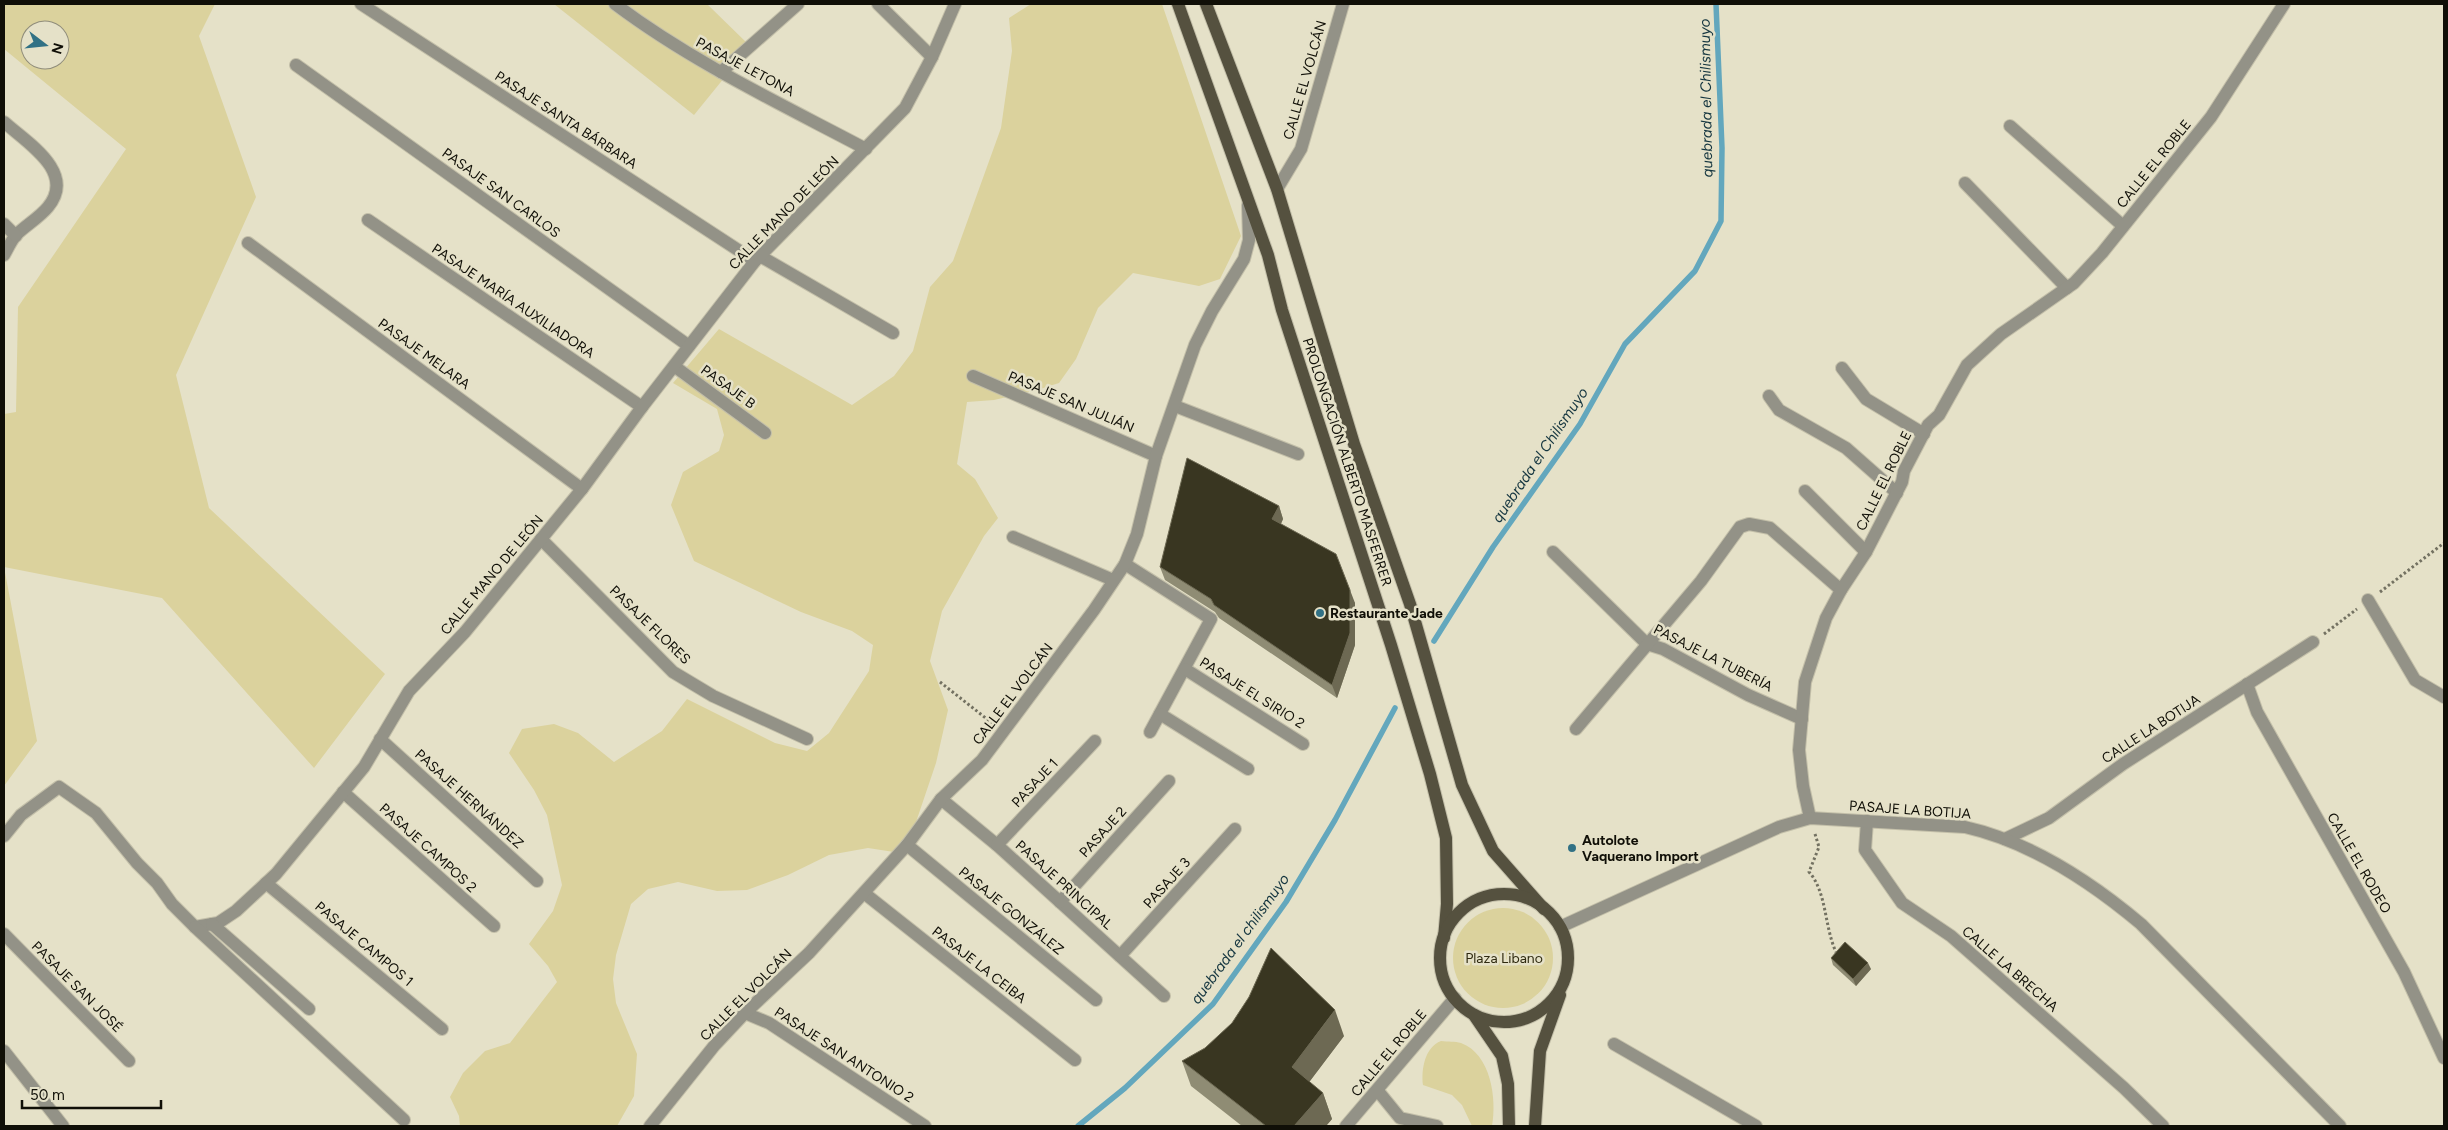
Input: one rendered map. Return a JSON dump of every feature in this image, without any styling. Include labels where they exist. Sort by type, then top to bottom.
[{"type":"main road","name":"PROLONGACIÓN ALBERTO MASFERRER","points":[[1178,4],[1248,194],[1268,255],[1282,310],[1391,645],[1430,774],[1446,838],[1447,904],[1444,938]]},
{"type":"main road","name":"PROLONGACIÓN ALBERTO MASFERRER","points":[[1206,4],[1277,189],[1354,444],[1410,604],[1462,785],[1493,851],[1544,908]]},
{"type":"main road","points":[[1509,1126],[1508,1084],[1502,1056],[1474,1014],[1455,998],[1443,976],[1441,964],[1444,938],[1456,917],[1475,901],[1486,897],[1511,894],[1534,902],[1544,908],[1560,927],[1568,950],[1565,976],[1540,1051],[1535,1126]]},
{"type":"main road","points":[[1474,1014],[1498,1022],[1510,1022],[1529,1017],[1545,1007],[1554,998],[1565,976]]},
{"type":"street","name":"PASAJE SANTA BÁRBARA","points":[[361,4],[758,259],[893,333]]},
{"type":"street","name":"PASAJE LETONA","points":[[615,4],[647,28],[721,72],[866,149]]},
{"type":"street","points":[[721,72],[798,4]]},
{"type":"street","points":[[878,4],[932,57]]},
{"type":"street","name":"CALLE MANO DE LEÓN","points":[[195,927],[218,923],[236,911],[266,883],[364,767],[409,691],[465,632],[582,489],[642,407],[758,259],[905,108],[932,57],[955,4]]},
{"type":"street","name":"CALLE EL VOLCÁN","points":[[1277,189],[1301,149],[1343,4]]},
{"type":"street","name":"CALLE EL ROBLE","points":[[1810,818],[1802,786],[1799,750],[1805,682],[1826,618],[1841,590],[1866,552],[1897,493],[1904,472],[1928,425],[1939,416],[1967,365],[1976,355],[2001,334],[2067,288],[2091,265],[2211,117],[2284,4]]},
{"type":"street","name":"PASAJE SAN CARLOS","points":[[296,65],[689,346]]},
{"type":"street","points":[[4,122],[50,163],[56,176],[56,190],[49,206],[16,236],[4,255]]},
{"type":"street","points":[[2010,126],[2123,226]]},
{"type":"street","points":[[1965,183],[2067,288]]},
{"type":"street","name":"CALLE EL VOLCÁN","points":[[650,1126],[714,1046],[745,1013],[809,953],[908,845],[941,799],[982,760],[1004,733],[1125,564],[1137,534],[1156,456],[1195,345],[1212,311],[1244,259],[1249,240],[1248,194]]},
{"type":"street","name":"PASAJE MARÍA AUXILIADORA","points":[[368,220],[642,407]]},
{"type":"street","points":[[4,224],[16,236]]},
{"type":"street","name":"PASAJE MELARA","points":[[248,243],[582,489]]},
{"type":"street","name":"PASAJE B","points":[[674,366],[765,433]]},
{"type":"street","points":[[1842,368],[1866,399],[1924,434]]},
{"type":"street","name":"PASAJE SAN JULIÁN","points":[[973,376],[1156,456]]},
{"type":"street","points":[[1769,396],[1779,410],[1846,448],[1897,493]]},
{"type":"street","points":[[1175,406],[1298,454]]},
{"type":"street","points":[[1805,491],[1866,552]]},
{"type":"street","points":[[1576,729],[1700,581],[1727,542],[1740,527],[1749,524],[1770,528],[1841,590]]},
{"type":"street","points":[[1012,537],[1113,580]]},
{"type":"street","name":"PASAJE FLORES","points":[[541,539],[673,672],[713,696],[807,739]]},
{"type":"street","name":"PASAJE LA TUBERÍA","points":[[1553,552],[1647,644],[1663,649],[1748,695],[1802,719]]},
{"type":"street","points":[[1125,564],[1212,619],[1150,732]]},
{"type":"street","points":[[2368,600],[2414,680],[2444,697]]},
{"type":"street","name":"CALLE LA BOTIJA","points":[[2005,839],[2049,818],[2123,764],[2313,642]]},
{"type":"street","name":"PASAJE EL SIRIO 2","points":[[1185,669],[1304,744]]},
{"type":"street","name":"CALLE EL RODEO","points":[[2247,684],[2257,712],[2404,972],[2444,1058]]},
{"type":"street","points":[[1160,714],[1248,769]]},
{"type":"street","name":"PASAJE HERNÁNDEZ","points":[[380,739],[537,881]]},
{"type":"street","name":"PASAJE 1","points":[[997,845],[1095,740]]},
{"type":"street","name":"PASAJE 2","points":[[1060,902],[1169,781]]},
{"type":"street","points":[[4,836],[21,814],[59,787],[96,813],[137,863],[157,883],[172,904],[195,927],[404,1120]]},
{"type":"street","name":"PASAJE CAMPOS 2","points":[[343,792],[494,926]]},
{"type":"street","name":"PASAJE PRINCIPAL","points":[[941,799],[997,845],[1164,996]]},
{"type":"street","points":[[1560,927],[1779,827],[1810,818]]},
{"type":"street","name":"PASAJE LA BOTIJA","points":[[1810,818],[1965,827],[2005,839],[2090,883],[2141,924],[2340,1126]]},
{"type":"street","name":"CALLE LA BRECHA","points":[[1867,821],[1865,850],[1902,903],[1951,936],[2124,1088],[2163,1126]]},
{"type":"street","name":"PASAJE 3","points":[[1120,956],[1235,829]]},
{"type":"street","name":"PASAJE GONZÁLEZ","points":[[908,845],[1096,1000]]},
{"type":"street","name":"PASAJE CAMPOS 1","points":[[266,883],[442,1029]]},
{"type":"street","name":"PASAJE LA CEIBA","points":[[864,893],[1075,1060]]},
{"type":"street","points":[[212,924],[309,1009]]},
{"type":"street","name":"PASAJE SAN JOSÉ","points":[[4,934],[129,1061]]},
{"type":"street","name":"CALLE EL ROBLE","points":[[1346,1126],[1378,1091],[1455,998]]},
{"type":"street","name":"PASAJE SAN ANTONIO 2","points":[[745,1013],[769,1023],[925,1126]]},
{"type":"street","points":[[1614,1044],[1748,1124]]},
{"type":"street","points":[[4,1051],[63,1126]]},
{"type":"street","points":[[1378,1091],[1399,1122],[1436,1126]]},
{"type":"path","points":[[940,682],[1004,733]]},
{"type":"path","points":[[1810,818],[1819,847],[1809,872],[1817,881],[1828,932],[1836,952]]},
{"type":"green space","points":[[4,4],[215,4],[199,36],[256,197],[176,375],[209,508],[385,674],[314,768],[162,598],[4,567],[4,414],[16,412],[18,307],[126,149],[30,70],[70,70],[70,20],[20,20],[20,62],[4,49]]},
{"type":"green space","points":[[554,4],[707,4],[750,46],[694,115]]},
{"type":"green space","points":[[1031,4],[1162,4],[1241,236],[1220,279],[1199,286],[1133,273],[1098,308],[1076,359],[1059,383],[994,400],[967,402],[957,464],[975,479],[998,518],[984,536],[942,611],[930,661],[948,710],[936,763],[915,825],[894,852],[868,848],[829,855],[788,875],[747,890],[717,891],[678,882],[648,889],[631,904],[616,955],[613,979],[616,1003],[637,1054],[634,1096],[617,1126],[460,1126],[459,1116],[450,1097],[463,1073],[485,1051],[510,1043],[557,982],[548,966],[529,944],[553,911],[562,885],[547,815],[534,790],[509,753],[522,729],[554,724],[578,733],[614,762],[662,731],[687,699],[775,743],[807,751],[829,733],[869,671],[873,645],[852,631],[801,612],[694,561],[671,505],[683,472],[719,451],[724,435],[717,409],[673,383],[719,329],[852,405],[894,376],[913,351],[930,287],[953,261],[1001,128],[1012,51],[1009,18]]},
{"type":"green space","points":[[4,567],[37,741],[4,786]]},
{"type":"green space","name":"Plaza Libano","points":[[1503,908],[1513,909],[1531,916],[1545,930],[1552,948],[1552,968],[1545,986],[1531,1000],[1513,1007],[1503,1008],[1493,1007],[1475,1000],[1461,986],[1454,968],[1453,958],[1454,948],[1461,930],[1475,916],[1493,909]]},
{"type":"green space","points":[[1441,1041],[1461,1043],[1479,1057],[1485,1067],[1490,1078],[1492,1091],[1492,1126],[1472,1126],[1462,1105],[1452,1095],[1423,1085],[1425,1059],[1431,1048]]},
{"type":"building","points":[[1187,458],[1279,506],[1272,519],[1336,554],[1350,590],[1350,633],[1332,685],[1214,605],[1211,599],[1160,567]]},
{"type":"building","points":[[1845,942],[1868,963],[1853,979],[1831,958]]},
{"type":"building","points":[[1271,948],[1335,1010],[1292,1067],[1323,1093],[1294,1126],[1266,1126],[1182,1061],[1205,1048],[1232,1023],[1249,997]]},
{"type":"waterway","name":"quebrada el Chilismuyo","points":[[1434,641],[1493,547],[1580,424],[1625,344],[1695,271],[1721,221],[1722,148],[1716,4]]},
{"type":"waterway","name":"quebrada el chilismuyo","points":[[1078,1126],[1125,1088],[1213,1004],[1286,902],[1335,820],[1395,708]]},
{"type":"place","name":"Restaurante Jade","points":[[1320,613]]},
{"type":"place","name":"Autolote Vaquerano Import","points":[[1572,848]]}]
